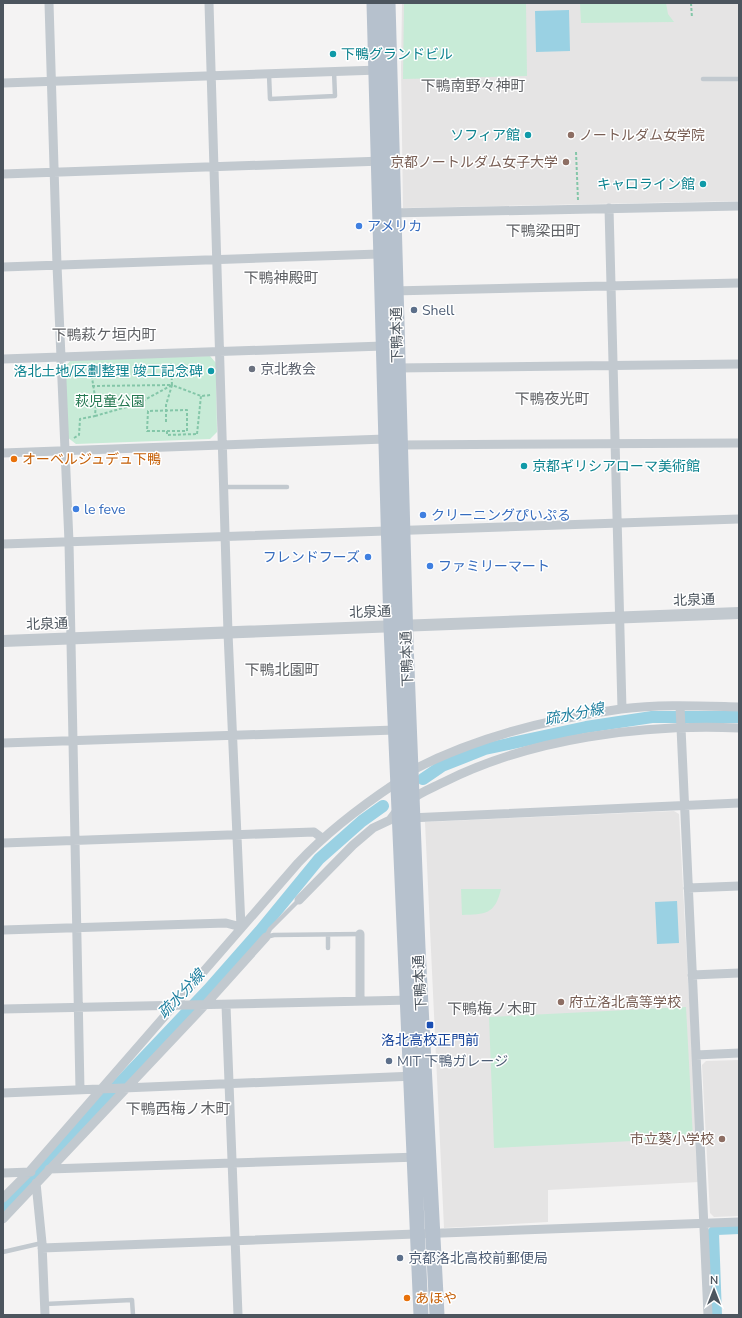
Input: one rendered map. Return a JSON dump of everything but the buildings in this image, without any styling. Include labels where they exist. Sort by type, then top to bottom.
[{"type":"main road","name":"下鴨本通","points":[[374,3],[383,70]]},
{"type":"main road","name":"下鴨本通","points":[[388,3],[383,70],[384,161],[378,213],[382,346],[390,368]]},
{"type":"main road","name":"下鴨本通","points":[[384,161],[394,213],[396,291],[390,368],[392,442],[398,626],[412,798],[400,816]]},
{"type":"main road","name":"下鴨本通","points":[[398,626],[395,730],[397,782],[411,948],[425,1234],[421,1315]]},
{"type":"main road","name":"下鴨本通","points":[[425,1234],[437,1315]]},
{"type":"street","points":[[49,3],[60,357],[69,542],[80,1090]]},
{"type":"street","points":[[209,3],[228,633],[241,927]]},
{"type":"street","points":[[3,83],[383,70]]},
{"type":"street","points":[[3,174],[384,161]]},
{"type":"street","points":[[378,213],[739,206]]},
{"type":"street","points":[[609,208],[622,709]]},
{"type":"street","points":[[3,267],[380,254]]},
{"type":"street","points":[[381,291],[739,283]]},
{"type":"street","points":[[3,359],[382,346]]},
{"type":"street","points":[[390,368],[739,364]]},
{"type":"street","points":[[3,453],[65,447],[195,446],[222,444],[392,442],[614,444],[739,443]]},
{"type":"street","points":[[3,544],[225,536],[395,532],[739,519]]},
{"type":"street","name":"北泉通","points":[[3,641],[739,614]]},
{"type":"street","points":[[680,706],[708,1315]]},
{"type":"street","points":[[3,1198],[29,1172],[175,1006],[241,927],[322,838],[368,800],[397,782],[411,771],[468,744],[515,729],[622,709],[680,706],[739,707]]},
{"type":"street","points":[[412,798],[461,773],[497,760],[538,748],[616,733],[681,729],[739,728]]},
{"type":"street","points":[[3,744],[395,730]]},
{"type":"street","points":[[299,900],[353,845],[373,828],[400,816],[739,803]]},
{"type":"street","points":[[3,843],[314,832],[322,838]]},
{"type":"street","points":[[688,888],[739,886]]},
{"type":"street","points":[[3,930],[76,926],[226,923],[241,927]]},
{"type":"street","points":[[360,934],[360,1001]]},
{"type":"street","points":[[3,1219],[45,1172],[205,1005],[266,937]]},
{"type":"street","points":[[692,975],[739,973]]},
{"type":"street","points":[[3,1009],[414,1000]]},
{"type":"street","points":[[226,1005],[238,1315]]},
{"type":"street","points":[[696,1055],[739,1053]]},
{"type":"street","points":[[3,1093],[229,1085],[418,1076]]},
{"type":"street","points":[[3,1173],[422,1157]]},
{"type":"street","points":[[36,1183],[42,1246],[46,1315]]},
{"type":"street","points":[[42,1246],[235,1242],[739,1222]]},
{"type":"lane","points":[[269,74],[270,99],[335,96],[334,72]]},
{"type":"lane","points":[[703,79],[739,78]]},
{"type":"lane","points":[[224,488],[287,487]]},
{"type":"lane","points":[[266,937],[270,929],[299,900]]},
{"type":"lane","points":[[266,937],[274,935],[360,934]]},
{"type":"lane","points":[[328,935],[328,948]]},
{"type":"lane","points":[[3,1252],[42,1246]]},
{"type":"lane","points":[[45,1304],[132,1300],[133,1315]]},
{"type":"path","points":[[691,3],[692,18]]},
{"type":"path","points":[[576,152],[578,209]]},
{"type":"path","points":[[166,422],[172,385],[170,353]]},
{"type":"path","points":[[88,356],[96,403],[95,416]]},
{"type":"path","points":[[65,447],[79,435],[80,419],[137,404],[172,385]]},
{"type":"path","points":[[92,386],[172,385],[201,396],[221,395]]},
{"type":"path","points":[[195,446],[201,396]]},
{"type":"path","points":[[187,410],[187,431],[167,431],[147,431],[148,411],[187,410]]},
{"type":"path","points":[[167,431],[167,435],[197,434]]},
{"type":"shaded area","name":"ノートルダム女学院","points":[[402,3],[739,3],[739,201],[403,208],[401,68]]},
{"type":"shaded area","name":"府立洛北高等学校","points":[[674,811],[679,814],[699,1182],[548,1190],[548,1222],[444,1228],[425,822]]},
{"type":"shaded area","name":"市立葵小学校","points":[[739,1060],[739,1216],[714,1217],[710,1213],[702,1065],[706,1061]]},
{"type":"green space","points":[[404,3],[526,3],[527,76],[403,79]]},
{"type":"green space","points":[[580,3],[666,3],[668,14],[674,22],[581,23]]},
{"type":"green space","name":"萩児童公園","points":[[210,356],[216,363],[217,432],[210,439],[76,444],[67,437],[65,367],[71,360]]},
{"type":"green space","points":[[461,889],[501,889],[496,904],[488,911],[477,914],[462,915]]},
{"type":"green space","points":[[686,1007],[693,1138],[494,1148],[489,1017]]},
{"type":"water","points":[[569,10],[570,51],[536,52],[535,11]]},
{"type":"water","points":[[677,901],[679,943],[657,944],[655,902]]},
{"type":"waterway","name":"疏水分線","points":[[423,779],[442,766],[485,749],[586,727],[652,717],[739,717]]},
{"type":"waterway","name":"疏水分線","points":[[3,1206],[208,990],[260,931],[319,859],[362,821],[383,806]]},
{"type":"waterway","points":[[716,1315],[713,1233],[717,1229],[739,1228]]},
{"type":"place","name":"下鴨グランドビル","points":[[333,54]]},
{"type":"place","name":"ソフィア館","points":[[528,135]]},
{"type":"place","name":"ノートルダム女学院","points":[[571,135]]},
{"type":"place","name":"京都ノートルダム女子大学","points":[[566,162]]},
{"type":"place","name":"キャロライン館","points":[[703,184]]},
{"type":"place","name":"アメリカ","points":[[359,226]]},
{"type":"place","name":"Shell","points":[[414,310]]},
{"type":"place","name":"京北教会","points":[[252,369]]},
{"type":"place","name":"洛北土地/区劃整理 竣工記念碑","points":[[211,371]]},
{"type":"place","name":"オーベルジュデュ下鴨","points":[[14,459]]},
{"type":"place","name":"京都ギリシアローマ美術館","points":[[524,466]]},
{"type":"place","name":"le feve","points":[[76,509]]},
{"type":"place","name":"クリーニングぴいぷる","points":[[423,515]]},
{"type":"place","name":"フレンドフーズ","points":[[368,557]]},
{"type":"place","name":"ファミリーマート","points":[[430,566]]},
{"type":"place","name":"府立洛北高等学校","points":[[561,1002]]},
{"type":"place","name":"洛北高校正門前","points":[[430,1025]]},
{"type":"place","name":"MIT 下鴨ガレージ","points":[[389,1061]]},
{"type":"place","name":"市立葵小学校","points":[[722,1139]]},
{"type":"place","name":"京都洛北高校前郵便局","points":[[400,1258]]},
{"type":"place","name":"あほや","points":[[407,1298]]},
{"type":"district","name":"下鴨南野々神町","points":[[473,86]]},
{"type":"district","name":"下鴨梁田町","points":[[543,231]]},
{"type":"district","name":"下鴨神殿町","points":[[281,278]]},
{"type":"district","name":"下鴨萩ケ垣内町","points":[[104,335]]},
{"type":"district","name":"下鴨夜光町","points":[[552,399]]},
{"type":"district","name":"下鴨北園町","points":[[282,670]]},
{"type":"district","name":"下鴨梅ノ木町","points":[[492,1009]]},
{"type":"district","name":"下鴨西梅ノ木町","points":[[178,1109]]}]
